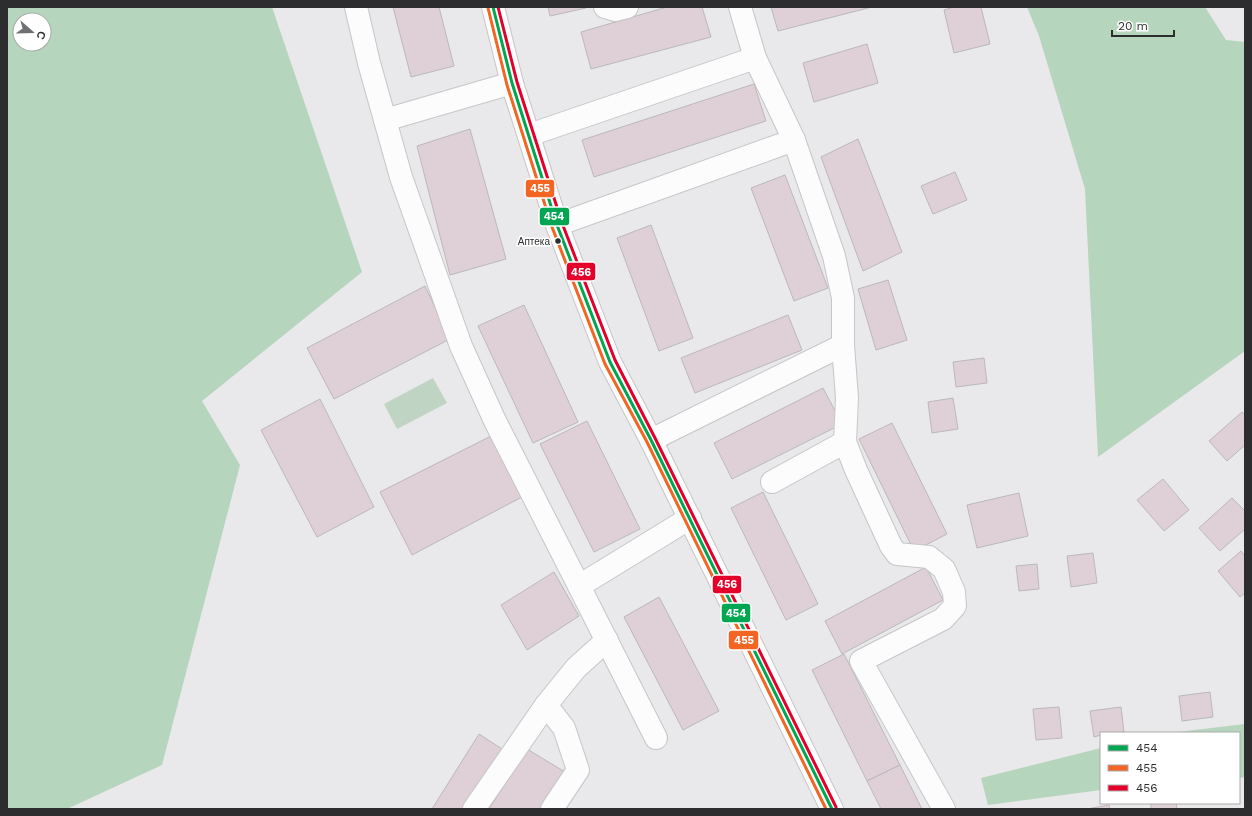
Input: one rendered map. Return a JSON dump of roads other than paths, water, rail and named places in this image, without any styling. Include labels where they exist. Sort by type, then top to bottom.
[{"type":"street","points":[[356,7],[369,63],[401,177],[461,346],[494,421],[656,738]]},
{"type":"street","points":[[493,7],[512,83],[557,225],[610,362],[690,518],[832,809]]},
{"type":"street","points":[[605,7],[615,10],[627,7]]},
{"type":"street","points":[[740,7],[755,58],[794,140],[834,256],[842,298],[843,345],[847,398],[844,442],[891,546],[897,554],[930,557],[944,569],[954,592],[955,606],[943,619],[861,661],[944,809]]},
{"type":"street","points":[[528,136],[755,58]]},
{"type":"street","points":[[385,120],[512,83]]},
{"type":"street","points":[[557,225],[794,140]]},
{"type":"street","points":[[651,440],[843,345]]},
{"type":"street","points":[[772,482],[844,442]]},
{"type":"street","points":[[579,586],[690,518]]},
{"type":"street","points":[[474,809],[546,705],[576,668],[607,640]]},
{"type":"street","points":[[546,705],[564,728],[578,770],[552,809]]},
{"type":"place","name":"Аптека","points":[[558,241]]}]
